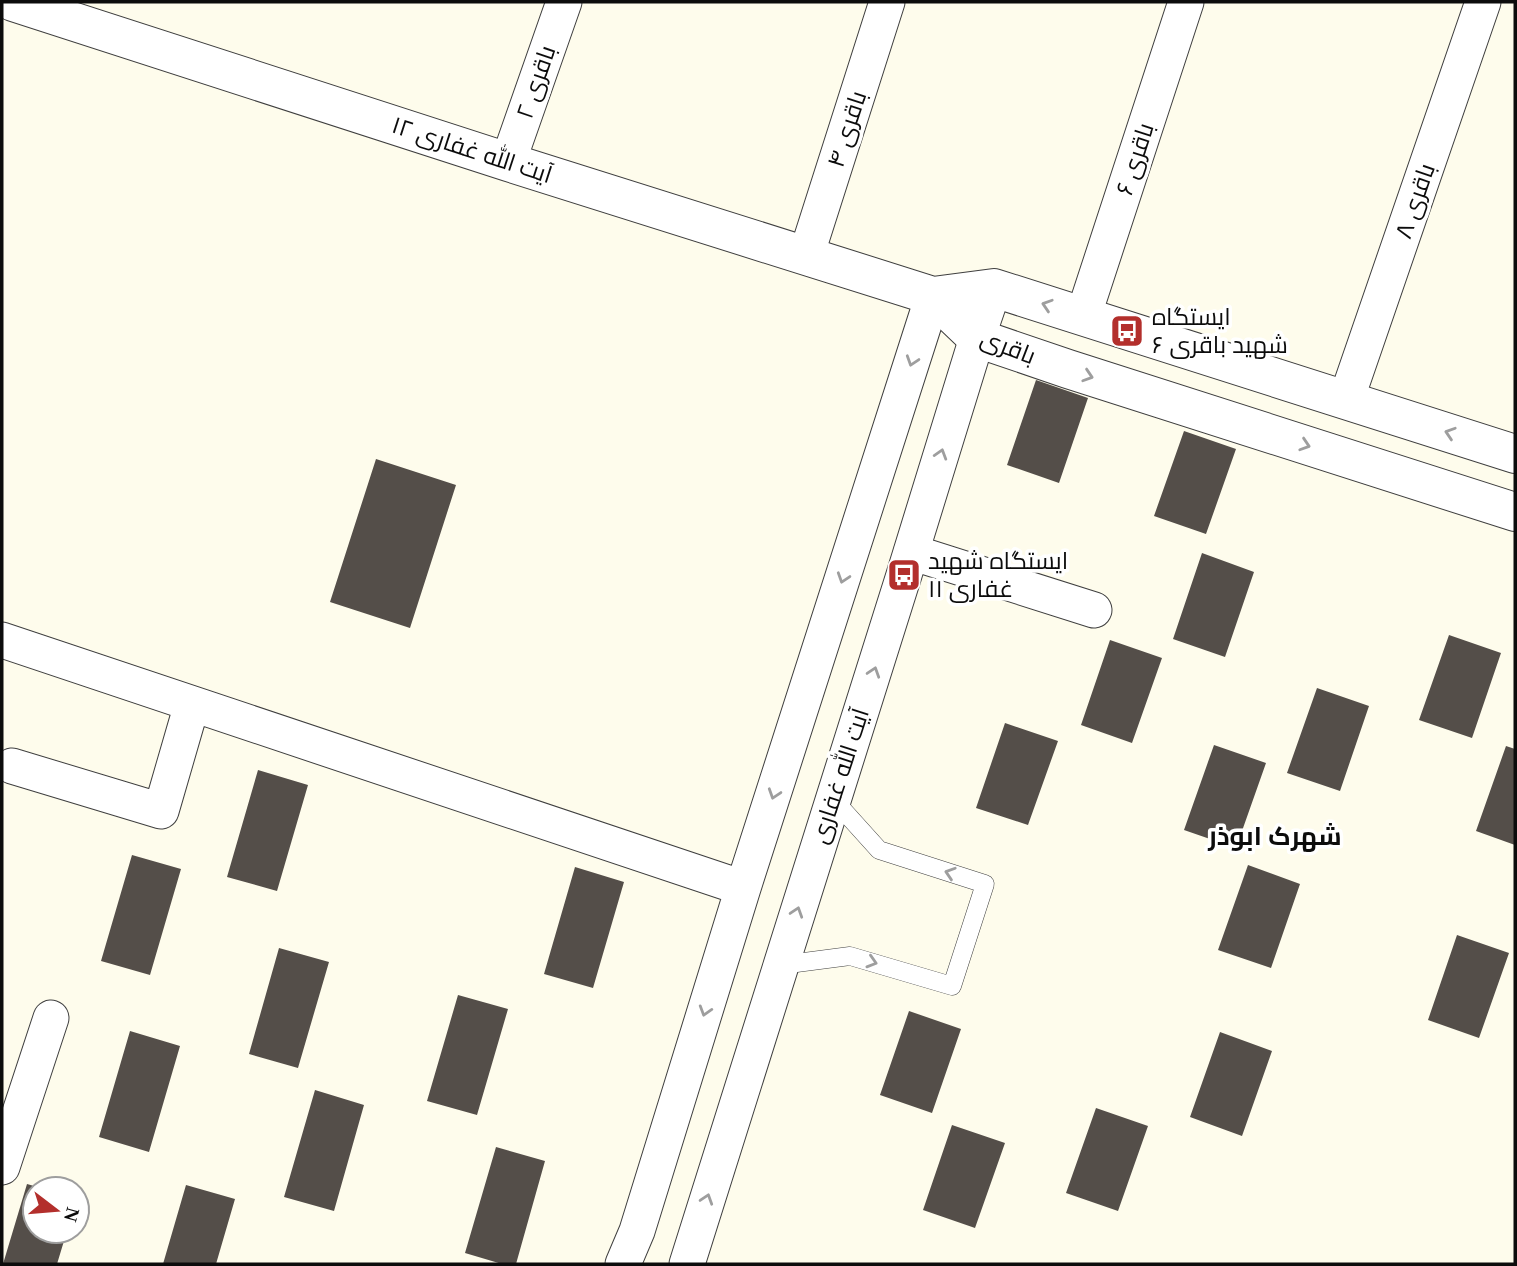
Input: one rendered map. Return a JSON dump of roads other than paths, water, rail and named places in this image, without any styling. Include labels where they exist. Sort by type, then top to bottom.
[{"type":"street","name":"آیت الله غفاری ۱۲","points":[[13,2],[933,296]]},
{"type":"street","name":"باقری ۲","points":[[508,162],[564,2]]},
{"type":"street","name":"باقری ۴","points":[[806,256],[887,2]]},
{"type":"street","name":"باقری ۶","points":[[1083,317],[1186,2]]},
{"type":"street","name":"باقری ۸","points":[[1346,400],[1483,2]]},
{"type":"street","name":"باقری","points":[[933,296],[994,288],[1515,454]]},
{"type":"street","name":"آیت الله غفاری","points":[[687,1264],[994,288]]},
{"type":"street","name":"باقری","points":[[933,296],[977,338],[1515,512]]},
{"type":"street","points":[[623,1264],[637,1231],[743,888],[933,296]]},
{"type":"street","points":[[911,552],[1094,610]]},
{"type":"street","points":[[2,640],[743,888]]},
{"type":"street","points":[[12,766],[160,811],[192,704]]},
{"type":"street","points":[[2,1167],[51,1018]]},
{"type":"lane","points":[[781,965],[850,956],[952,986],[981,897],[985,884],[879,850],[833,799]]},
{"type":"place","name":"ایستگاه شهید باقری ۶","points":[[1127,331]]},
{"type":"place","name":"ایستگاه شهید غفاری ۱۱","points":[[904,575]]},
{"type":"district","name":"شهرک ابوذر","points":[[1275,836]]}]
